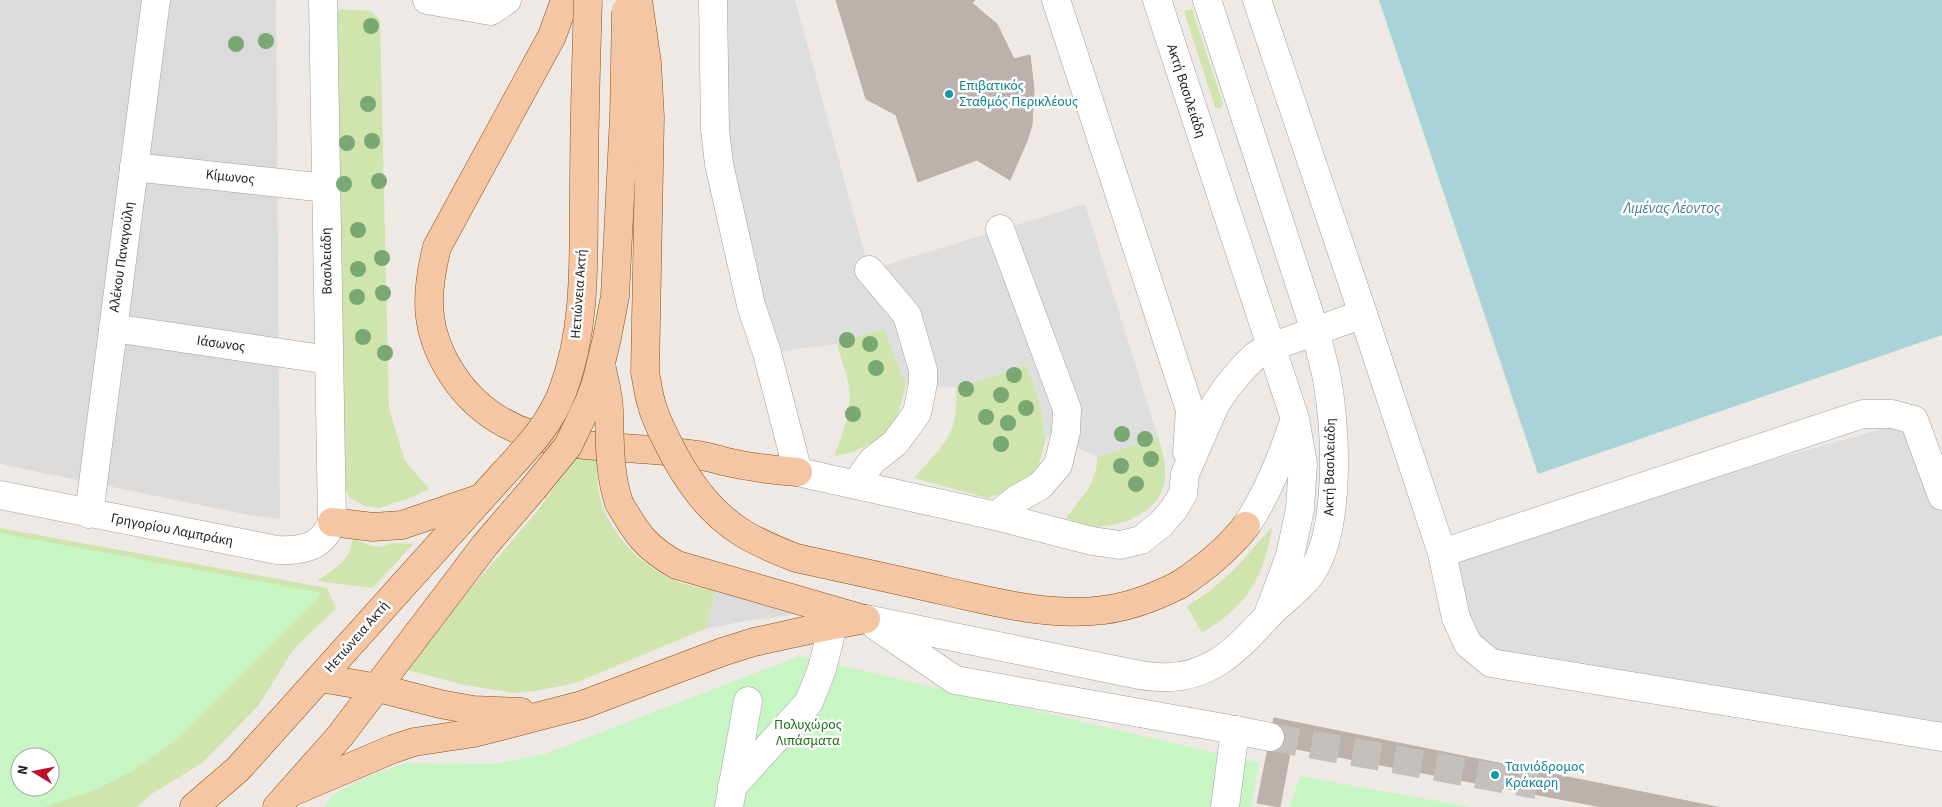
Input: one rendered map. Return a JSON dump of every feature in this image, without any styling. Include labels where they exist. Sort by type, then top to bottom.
[{"type":"main road","points":[[565,0],[548,42],[437,247],[431,274],[429,308],[434,338],[445,362],[465,393],[492,417],[545,439],[583,446],[697,455],[768,470],[798,472]]},
{"type":"main road","name":"Ηετιώνεια Ακτή","points":[[194,807],[238,769],[321,678],[538,435],[554,409],[568,373],[578,334],[582,296],[584,110],[588,0]]},
{"type":"main road","points":[[284,799],[340,736],[485,545],[568,446],[589,402],[601,364],[615,296],[624,117],[626,0]]},
{"type":"main road","points":[[638,0],[647,62],[650,117],[645,372],[651,403],[679,466],[696,491],[717,514],[743,533],[768,547],[796,558],[1016,606],[1068,612],[1104,610],[1142,601],[1179,584],[1223,553],[1246,526]]},
{"type":"main road","points":[[601,364],[609,410],[608,436],[612,474],[619,503],[634,529],[645,543],[677,565],[866,619]]},
{"type":"main road","points":[[332,522],[373,527],[402,525],[480,498]]},
{"type":"main road","points":[[284,799],[393,749],[414,742],[474,733],[550,714],[582,705],[722,652],[754,642],[866,619]]},
{"type":"main road","points":[[321,678],[378,688],[440,704],[473,710],[550,714]]},
{"type":"street","name":"Αλέκου Παναγούλη","points":[[89,514],[156,0]]},
{"type":"street","name":"Βασιλειάδη","points":[[322,0],[332,522]]},
{"type":"street","points":[[427,0],[499,6]]},
{"type":"street","points":[[713,0],[715,129],[719,164],[751,305],[768,353],[798,472],[996,516],[1092,541],[1120,545],[1141,540],[1161,524],[1174,509],[1183,494],[1190,410],[1056,0]]},
{"type":"street","name":"Ακτή Βασιλειάδη","points":[[1157,0],[1295,420],[1303,464],[1300,509],[1290,556],[1267,616]]},
{"type":"street","name":"Ακτή Βασιλειάδη","points":[[1207,0],[1315,331],[1327,377],[1331,412],[1333,459],[1330,517],[1320,557],[1303,585],[1267,616]]},
{"type":"street","points":[[1257,0],[1442,553],[1456,618],[1468,644],[1491,663],[1942,737]]},
{"type":"street","name":"Κίμωνος","points":[[134,167],[326,188]]},
{"type":"street","points":[[996,516],[1017,499],[1040,486],[1058,464],[1066,432],[1067,408],[1000,229]]},
{"type":"street","points":[[856,484],[872,461],[895,443],[914,418],[917,413],[923,383],[923,370],[907,315],[869,270]]},
{"type":"street","points":[[1185,474],[1215,406],[1227,387],[1255,356],[1271,347],[1363,314]]},
{"type":"street","name":"Ιάσωνος","points":[[113,328],[329,360]]},
{"type":"street","points":[[1442,553],[1863,414],[1892,414],[1914,420],[1942,496]]},
{"type":"street","points":[[1246,526],[1266,493],[1295,420]]},
{"type":"street","name":"Γρηγορίου Λαμπράκη","points":[[0,495],[89,514],[287,550],[305,548],[321,541],[328,532],[332,522]]},
{"type":"street","points":[[866,619],[1116,670],[1159,677],[1178,677],[1194,673],[1226,657],[1253,634],[1267,616]]},
{"type":"street","points":[[866,619],[954,680],[1270,737]]},
{"type":"street","points":[[730,797],[809,702],[822,669],[832,625]]},
{"type":"street","points":[[730,797],[748,701]]},
{"type":"street","points":[[1225,807],[1234,730]]},
{"type":"shaded area","points":[[0,0],[276,0],[280,519],[249,515],[0,464]]},
{"type":"shaded area","points":[[713,0],[795,0],[869,270],[1085,204],[1158,437],[1097,457],[1072,445],[1057,442],[1049,435],[1045,441],[1038,396],[1026,365],[956,388],[915,384],[906,385],[884,328],[837,344],[767,353],[724,189]]},
{"type":"shaded area","points":[[1914,420],[1942,496],[1942,737],[1491,663],[1442,553]]},
{"type":"shaded area","points":[[716,589],[827,610],[745,621],[705,629]]},
{"type":"green space","points":[[340,9],[371,11],[380,20],[389,409],[405,461],[429,489],[413,497],[379,508],[365,506],[349,497],[343,481],[332,18]]},
{"type":"green space","points":[[1192,9],[1223,104],[1220,109],[1215,107],[1184,11]]},
{"type":"green space","points":[[884,328],[906,385],[897,419],[884,437],[853,452],[834,456],[846,422],[850,395],[848,381],[837,344]]},
{"type":"green space","points":[[1026,365],[1038,396],[1045,441],[1040,461],[1031,478],[1012,490],[987,498],[914,478],[941,448],[952,429],[955,418],[956,388]]},
{"type":"green space","points":[[599,424],[597,468],[599,490],[601,501],[611,525],[619,537],[640,559],[666,576],[696,587],[716,589],[705,629],[575,683],[536,691],[514,693],[465,685],[408,670],[465,595],[536,513]]},
{"type":"green space","points":[[1158,437],[1165,464],[1165,475],[1159,496],[1152,505],[1129,520],[1108,526],[1087,526],[1066,518],[1091,483],[1095,475],[1097,457]]},
{"type":"green space","points":[[0,528],[327,588],[336,608],[293,650],[258,706],[202,763],[150,795],[137,807],[0,807]]},
{"type":"green space","points":[[1271,528],[1263,563],[1258,577],[1250,590],[1231,612],[1202,633],[1187,606],[1210,591],[1237,567]]},
{"type":"green space","points":[[0,533],[322,593],[174,741],[134,770],[98,789],[45,807],[0,807]]},
{"type":"green space","points":[[353,538],[369,545],[382,547],[391,543],[413,544],[373,588],[317,581],[341,564],[348,553]]},
{"type":"green space","name":"Πολυχώρος Λιπάσματα","points":[[800,656],[1259,763],[1251,807],[324,807],[332,796],[349,786],[377,773],[408,763],[494,764],[545,754]]},
{"type":"green space","points":[[1300,776],[1470,807],[1289,807]]},
{"type":"water","name":"Λιμένας Λέοντος","points":[[1379,0],[1942,0],[1942,335],[1538,474]]},
{"type":"building","name":"Επιβατικός Σταθμός Περικλέους","points":[[836,0],[975,0],[972,3],[997,24],[1014,59],[1030,55],[1034,89],[1032,125],[1010,180],[977,160],[918,182],[896,115],[866,99]]},
{"type":"building","name":"Ταινιόδρομος Κράκαρη","points":[[1274,718],[1717,807],[1602,807],[1291,748],[1280,807],[1257,803]]},
{"type":"tunnel","points":[[1270,737],[1537,785]]},
{"type":"place","name":"Επιβατικός Σταθμός Περικλέους","points":[[949,94]]},
{"type":"place","name":"Ταινιόδρομος Κράκαρη","points":[[1495,775]]}]
